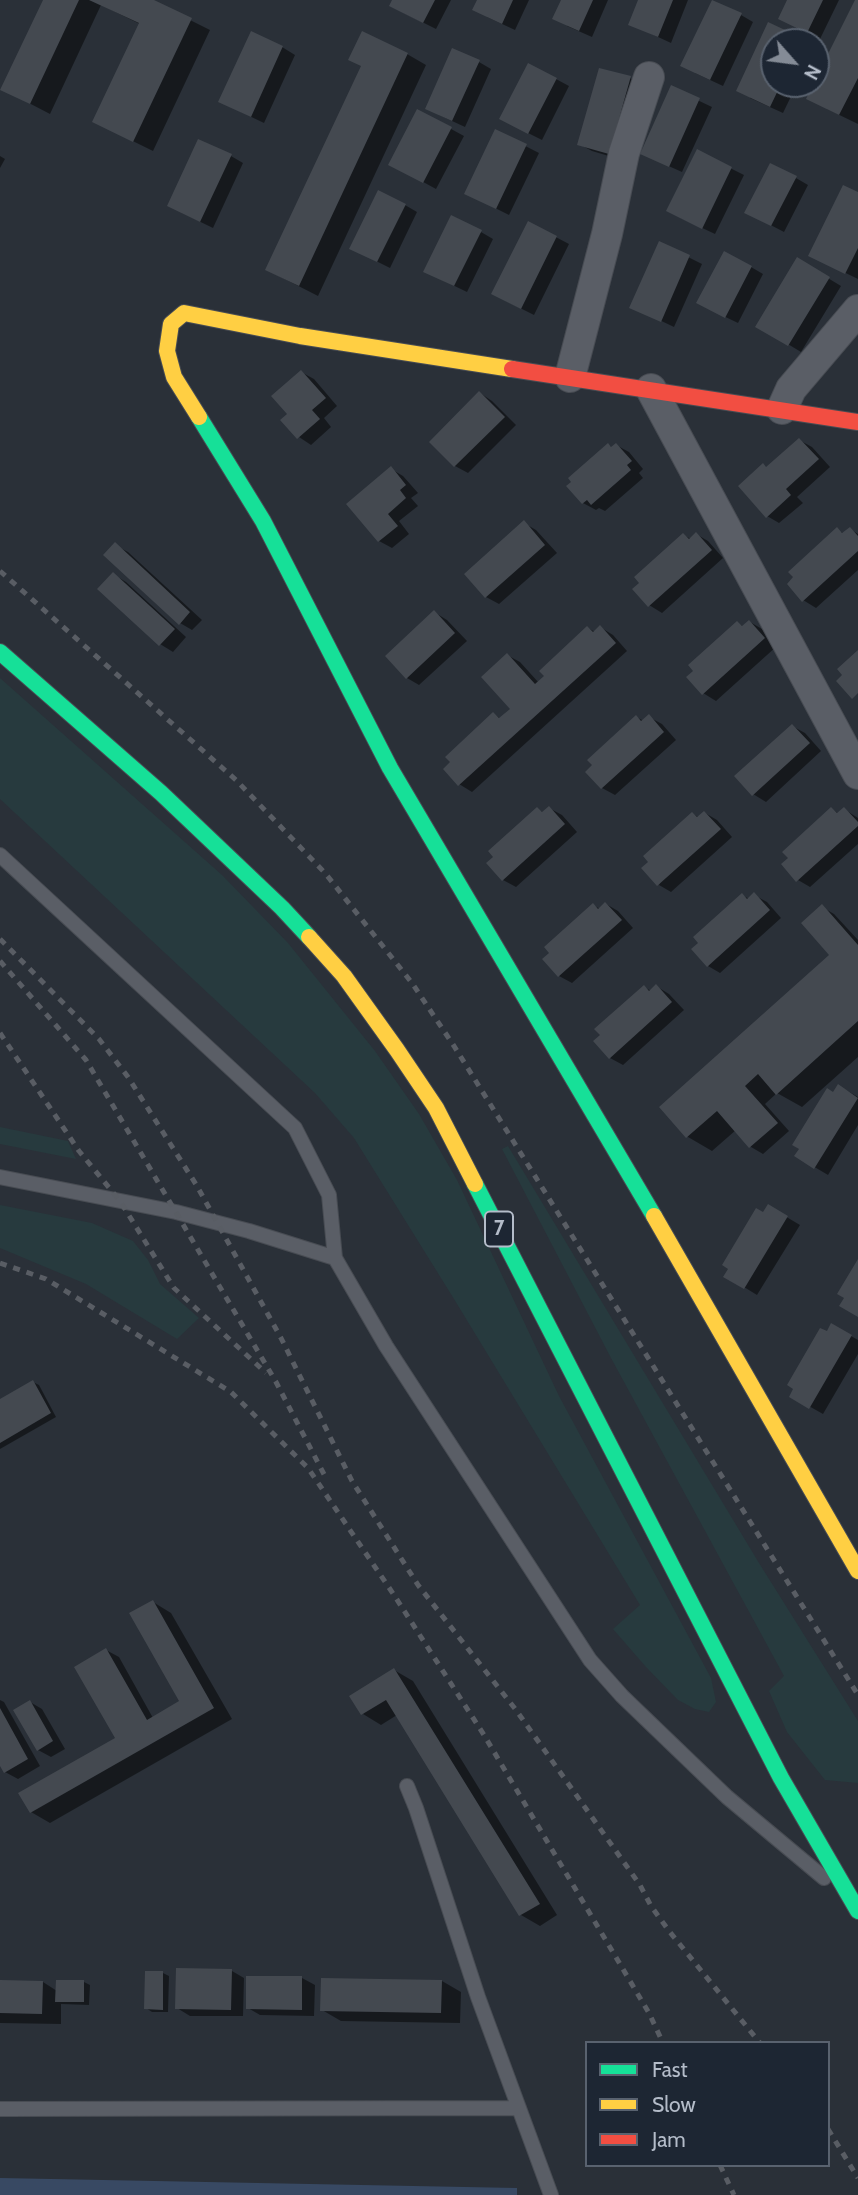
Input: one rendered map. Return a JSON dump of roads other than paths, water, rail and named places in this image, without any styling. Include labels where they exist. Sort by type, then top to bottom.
[{"type":"main road","points":[[858,422],[300,336],[184,313],[171,324],[167,351],[174,377],[263,521],[390,768],[594,1113],[858,1571]]},
{"type":"main road","name":"7","points":[[0,652],[160,793],[282,908],[344,976],[397,1050],[436,1108],[781,1778],[856,1901]]},
{"type":"street","points":[[570,377],[607,234],[624,153],[649,76]]},
{"type":"street","points":[[782,409],[791,389],[858,310]]},
{"type":"street","points":[[651,389],[858,774]]},
{"type":"lane","points":[[0,855],[295,1128],[328,1195],[335,1258],[386,1346],[590,1660],[622,1696],[727,1797],[856,1901]]},
{"type":"lane","points":[[0,1177],[176,1212],[335,1258]]},
{"type":"lane","points":[[407,1786],[478,1997],[551,2195]]},
{"type":"lane","points":[[0,2109],[519,2108]]},
{"type":"water","points":[[0,2178],[517,2188],[517,2195],[0,2195]]},
{"type":"railway","points":[[0,571],[236,780],[325,873],[412,983],[454,1046],[858,1695]]},
{"type":"railway","points":[[0,939],[99,1039],[128,1077],[197,1186],[281,1338],[352,1481],[418,1585],[516,1710],[640,1885],[669,1931],[758,2041]]},
{"type":"railway","points":[[0,961],[86,1060],[276,1382],[327,1480]]},
{"type":"railway","points":[[0,1033],[79,1151],[120,1201],[174,1288],[266,1373]]},
{"type":"railway","points":[[0,1263],[46,1279],[231,1392],[308,1468],[484,1735],[649,2013],[662,2041]]},
{"type":"railway","points":[[830,2132],[858,2178]]},
{"type":"railway","points":[[721,2167],[734,2195]]}]
